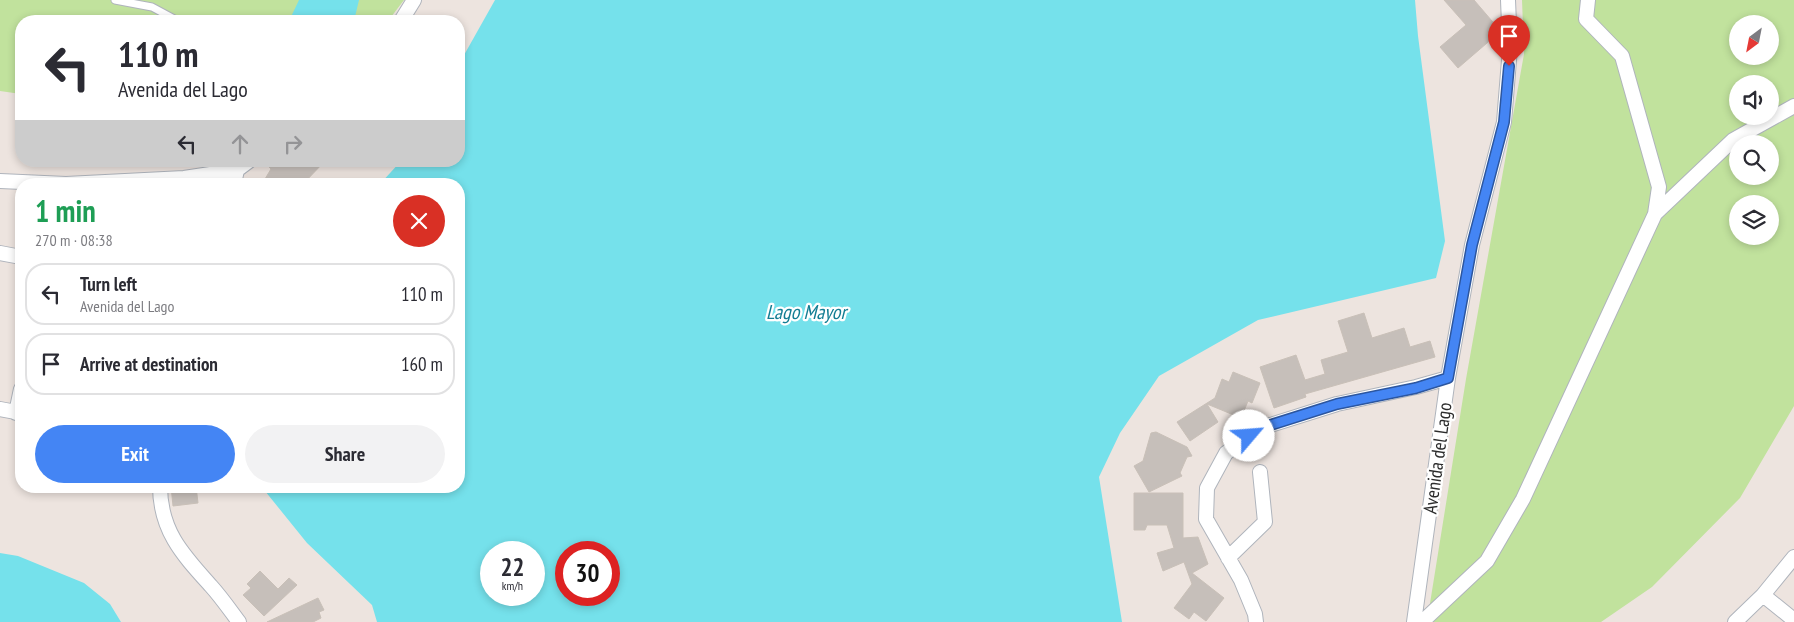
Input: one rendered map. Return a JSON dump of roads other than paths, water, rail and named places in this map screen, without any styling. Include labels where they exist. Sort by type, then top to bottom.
[{"type":"street","points":[[405,15],[414,0]]},
{"type":"street","name":"Avenida del Lago","points":[[1414,622],[1448,378],[1472,245],[1504,122],[1510,48],[1508,0]]},
{"type":"street","points":[[1422,622],[1487,561],[1523,499],[1655,214],[1659,187],[1622,56],[1586,19],[1588,0]]},
{"type":"street","points":[[1655,214],[1733,140],[1794,106]]},
{"type":"street","points":[[184,178],[235,177],[244,167]]},
{"type":"street","points":[[0,181],[15,182]]},
{"type":"street","points":[[0,253],[15,256]]},
{"type":"street","points":[[1256,622],[1241,580],[1206,519],[1207,488],[1226,453],[1261,428],[1337,404],[1416,388],[1448,378]]},
{"type":"street","points":[[0,409],[15,412]]},
{"type":"street","points":[[1228,558],[1265,522],[1260,472]]},
{"type":"street","points":[[160,493],[167,527],[182,554],[239,622]]},
{"type":"street","points":[[1735,622],[1763,595],[1794,557]]},
{"type":"street","points":[[1763,595],[1794,620]]},
{"type":"lane","points":[[115,0],[152,7],[167,15]]},
{"type":"water","points":[[299,0],[359,0],[355,15],[292,15]]},
{"type":"water","name":"Lago Mayor","points":[[495,0],[1415,0],[1445,241],[1436,278],[1258,320],[1159,376],[1120,433],[1099,477],[1122,622],[377,622],[372,605],[307,543],[267,493],[465,493],[465,178],[385,178],[396,167],[465,167],[465,53]]},
{"type":"water","points":[[0,553],[18,556],[84,583],[110,604],[121,622],[0,622]]}]
